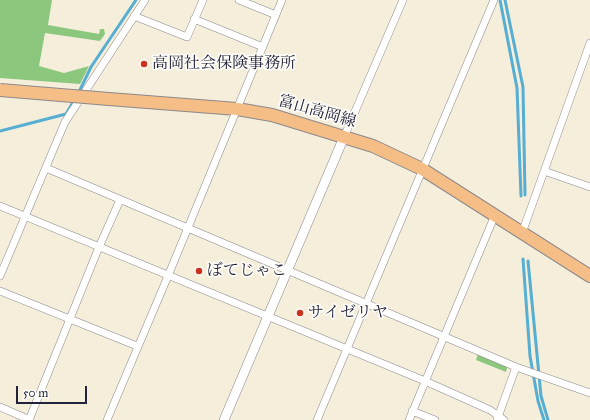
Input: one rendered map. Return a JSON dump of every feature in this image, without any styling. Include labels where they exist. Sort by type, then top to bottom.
[{"type":"main road","name":"富山高岡線","points":[[0,90],[237,109],[272,115],[373,146],[422,169],[590,276]]},
{"type":"street","points":[[0,276],[65,122],[145,0]]},
{"type":"street","points":[[134,16],[187,37],[202,0]]},
{"type":"street","points":[[239,0],[276,15]]},
{"type":"street","points":[[107,420],[137,346],[188,229],[282,0]]},
{"type":"street","points":[[224,420],[403,0]]},
{"type":"street","points":[[317,420],[494,0]]},
{"type":"street","points":[[194,19],[262,47]]},
{"type":"street","points":[[522,233],[590,43]]},
{"type":"street","points":[[46,168],[287,270],[302,278],[516,367],[590,393]]},
{"type":"street","points":[[544,171],[590,188]]},
{"type":"street","points":[[0,408],[29,420],[99,247],[120,200]]},
{"type":"street","points":[[0,206],[25,218],[99,247],[425,382],[490,410],[500,418],[516,367]]},
{"type":"street","points":[[409,420],[495,215]]},
{"type":"street","points":[[0,291],[69,320],[137,346]]},
{"type":"street","points":[[412,411],[435,420]]},
{"type":"green space","points":[[0,0],[52,0],[48,25],[99,34],[100,29],[104,29],[105,34],[100,41],[45,33],[39,66],[64,73],[89,66],[80,84],[0,78]]},
{"type":"green space","points":[[480,348],[509,360],[506,372],[476,360]]},
{"type":"waterway","points":[[78,94],[91,67],[136,0]]},
{"type":"waterway","points":[[500,0],[517,88],[521,196]]},
{"type":"waterway","points":[[505,0],[523,87],[525,195]]},
{"type":"waterway","points":[[0,131],[66,114],[75,99]]},
{"type":"waterway","points":[[523,259],[530,356],[538,401],[544,420]]},
{"type":"waterway","points":[[528,261],[541,396],[548,420]]},
{"type":"place","name":"高岡社会保険事務所","points":[[144,64]]},
{"type":"place","name":"ぼてじゃこ","points":[[199,271]]},
{"type":"place","name":"サイゼリヤ","points":[[300,313]]}]
